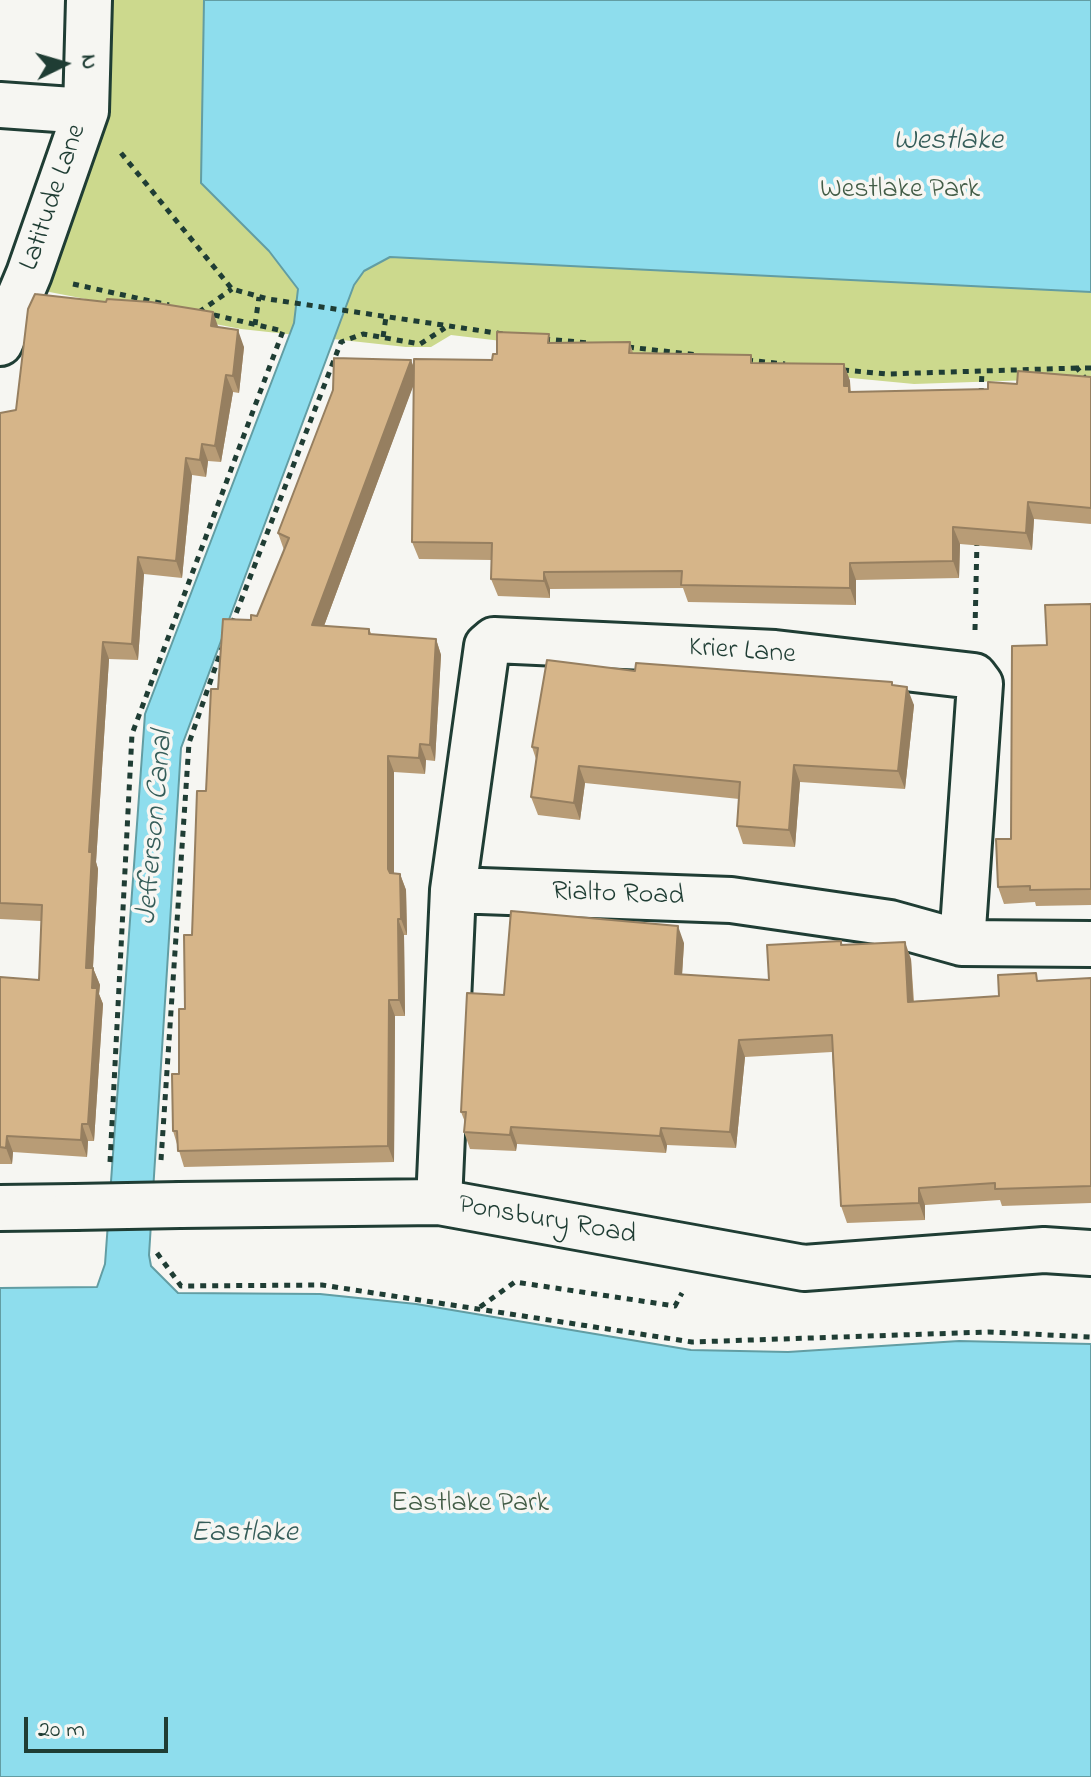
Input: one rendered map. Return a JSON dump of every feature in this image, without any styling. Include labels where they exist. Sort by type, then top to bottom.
[{"type":"street","name":"Latitude Lane","points":[[0,343],[29,274],[86,111],[89,0]]},
{"type":"street","points":[[0,105],[86,111]]},
{"type":"street","name":"Krier Lane","points":[[453,890],[487,646],[494,640],[775,653],[974,676]]},
{"type":"street","points":[[962,943],[980,684],[974,676]]},
{"type":"street","points":[[439,1202],[453,890]]},
{"type":"street","name":"Rialto Road","points":[[453,890],[731,900],[890,923],[962,943],[1091,944]]},
{"type":"street","name":"Ponsbury Road","points":[[0,1208],[75,1207],[170,1188],[439,1202],[804,1268],[1044,1250],[1091,1253]]},
{"type":"path","points":[[86,111],[232,289],[268,299],[445,328],[508,335]]},
{"type":"path","points":[[29,274],[283,331],[132,734],[110,1169]]},
{"type":"path","points":[[199,312],[232,289]]},
{"type":"path","points":[[255,325],[259,297]]},
{"type":"path","points":[[383,337],[386,317]]},
{"type":"path","points":[[231,627],[341,342],[363,334],[420,344],[445,328]]},
{"type":"path","points":[[540,338],[603,345]]},
{"type":"path","points":[[619,346],[713,356]]},
{"type":"path","points":[[745,360],[792,364]]},
{"type":"path","points":[[1077,368],[1091,386]]},
{"type":"path","points":[[840,369],[887,374],[1091,368]]},
{"type":"path","points":[[981,402],[982,371]]},
{"type":"path","points":[[974,676],[978,524]]},
{"type":"path","points":[[170,1188],[189,743],[225,641]]},
{"type":"path","points":[[155,1249],[181,1286],[322,1285],[692,1342],[988,1332],[1091,1337]]},
{"type":"path","points":[[480,1307],[515,1282],[675,1306],[706,1250]]},
{"type":"green space","name":"Westlake","points":[[109,0],[1091,0],[1091,378],[914,384],[653,359],[451,335],[431,347],[406,347],[241,329],[34,289]]},
{"type":"water","name":"Eastlake","points":[[204,0],[1091,0],[1091,292],[390,257],[364,271],[354,285],[181,748],[149,1255],[151,1266],[178,1293],[320,1294],[416,1304],[691,1350],[788,1352],[959,1341],[1091,1344],[1091,1777],[0,1777],[0,1288],[97,1287],[105,1264],[145,714],[294,323],[298,289],[269,251],[201,183]]},
{"type":"building","points":[[35,294],[106,302],[107,299],[151,302],[213,312],[211,326],[238,330],[233,376],[226,375],[215,446],[202,444],[200,460],[186,458],[176,561],[138,557],[132,644],[103,642],[89,852],[92,852],[86,968],[93,968],[92,988],[97,988],[88,1124],[82,1124],[81,1140],[7,1136],[6,1148],[0,1147],[0,977],[39,980],[42,905],[0,903],[0,413],[16,410],[28,309]]},
{"type":"building","points":[[497,332],[549,334],[548,343],[630,342],[629,353],[751,355],[751,363],[844,364],[844,386],[849,386],[849,392],[988,389],[988,382],[1017,384],[1018,371],[1091,377],[1091,508],[1028,502],[1026,533],[953,527],[953,561],[850,563],[850,588],[681,585],[682,571],[544,572],[544,581],[491,579],[492,543],[412,542],[414,359],[492,360],[493,354],[497,354]]},
{"type":"building","points":[[334,358],[411,360],[312,625],[369,629],[369,634],[436,639],[430,745],[420,744],[419,758],[388,756],[388,869],[390,873],[400,874],[401,919],[398,919],[399,1000],[389,1000],[388,1146],[178,1151],[177,1131],[173,1131],[172,1074],[179,1074],[179,1009],[185,1009],[184,935],[192,935],[197,791],[206,791],[211,689],[218,689],[223,619],[251,620],[251,615],[257,616],[289,538],[278,533],[333,390]]},
{"type":"building","points":[[1091,604],[1091,889],[998,887],[996,839],[1011,839],[1012,646],[1047,645],[1045,605]]},
{"type":"building","points":[[547,660],[635,671],[636,663],[892,682],[892,685],[907,687],[898,771],[794,765],[789,830],[737,826],[740,782],[579,766],[574,803],[531,797],[538,748],[532,747]]},
{"type":"building","points":[[511,911],[678,926],[675,974],[769,980],[767,945],[905,942],[908,1002],[999,996],[998,975],[1036,973],[1037,981],[1091,978],[1091,1186],[995,1189],[995,1183],[919,1188],[919,1203],[841,1206],[832,1035],[739,1040],[730,1132],[661,1128],[660,1136],[511,1127],[510,1135],[464,1132],[466,1112],[461,1112],[467,993],[504,995]]},
{"type":"park label","name":"Westlake Park","points":[[900,191]]},
{"type":"park label","name":"Eastlake Park","points":[[470,1505]]},
{"type":"water label","name":"Jefferson Canal","points":[[157,828]]}]
